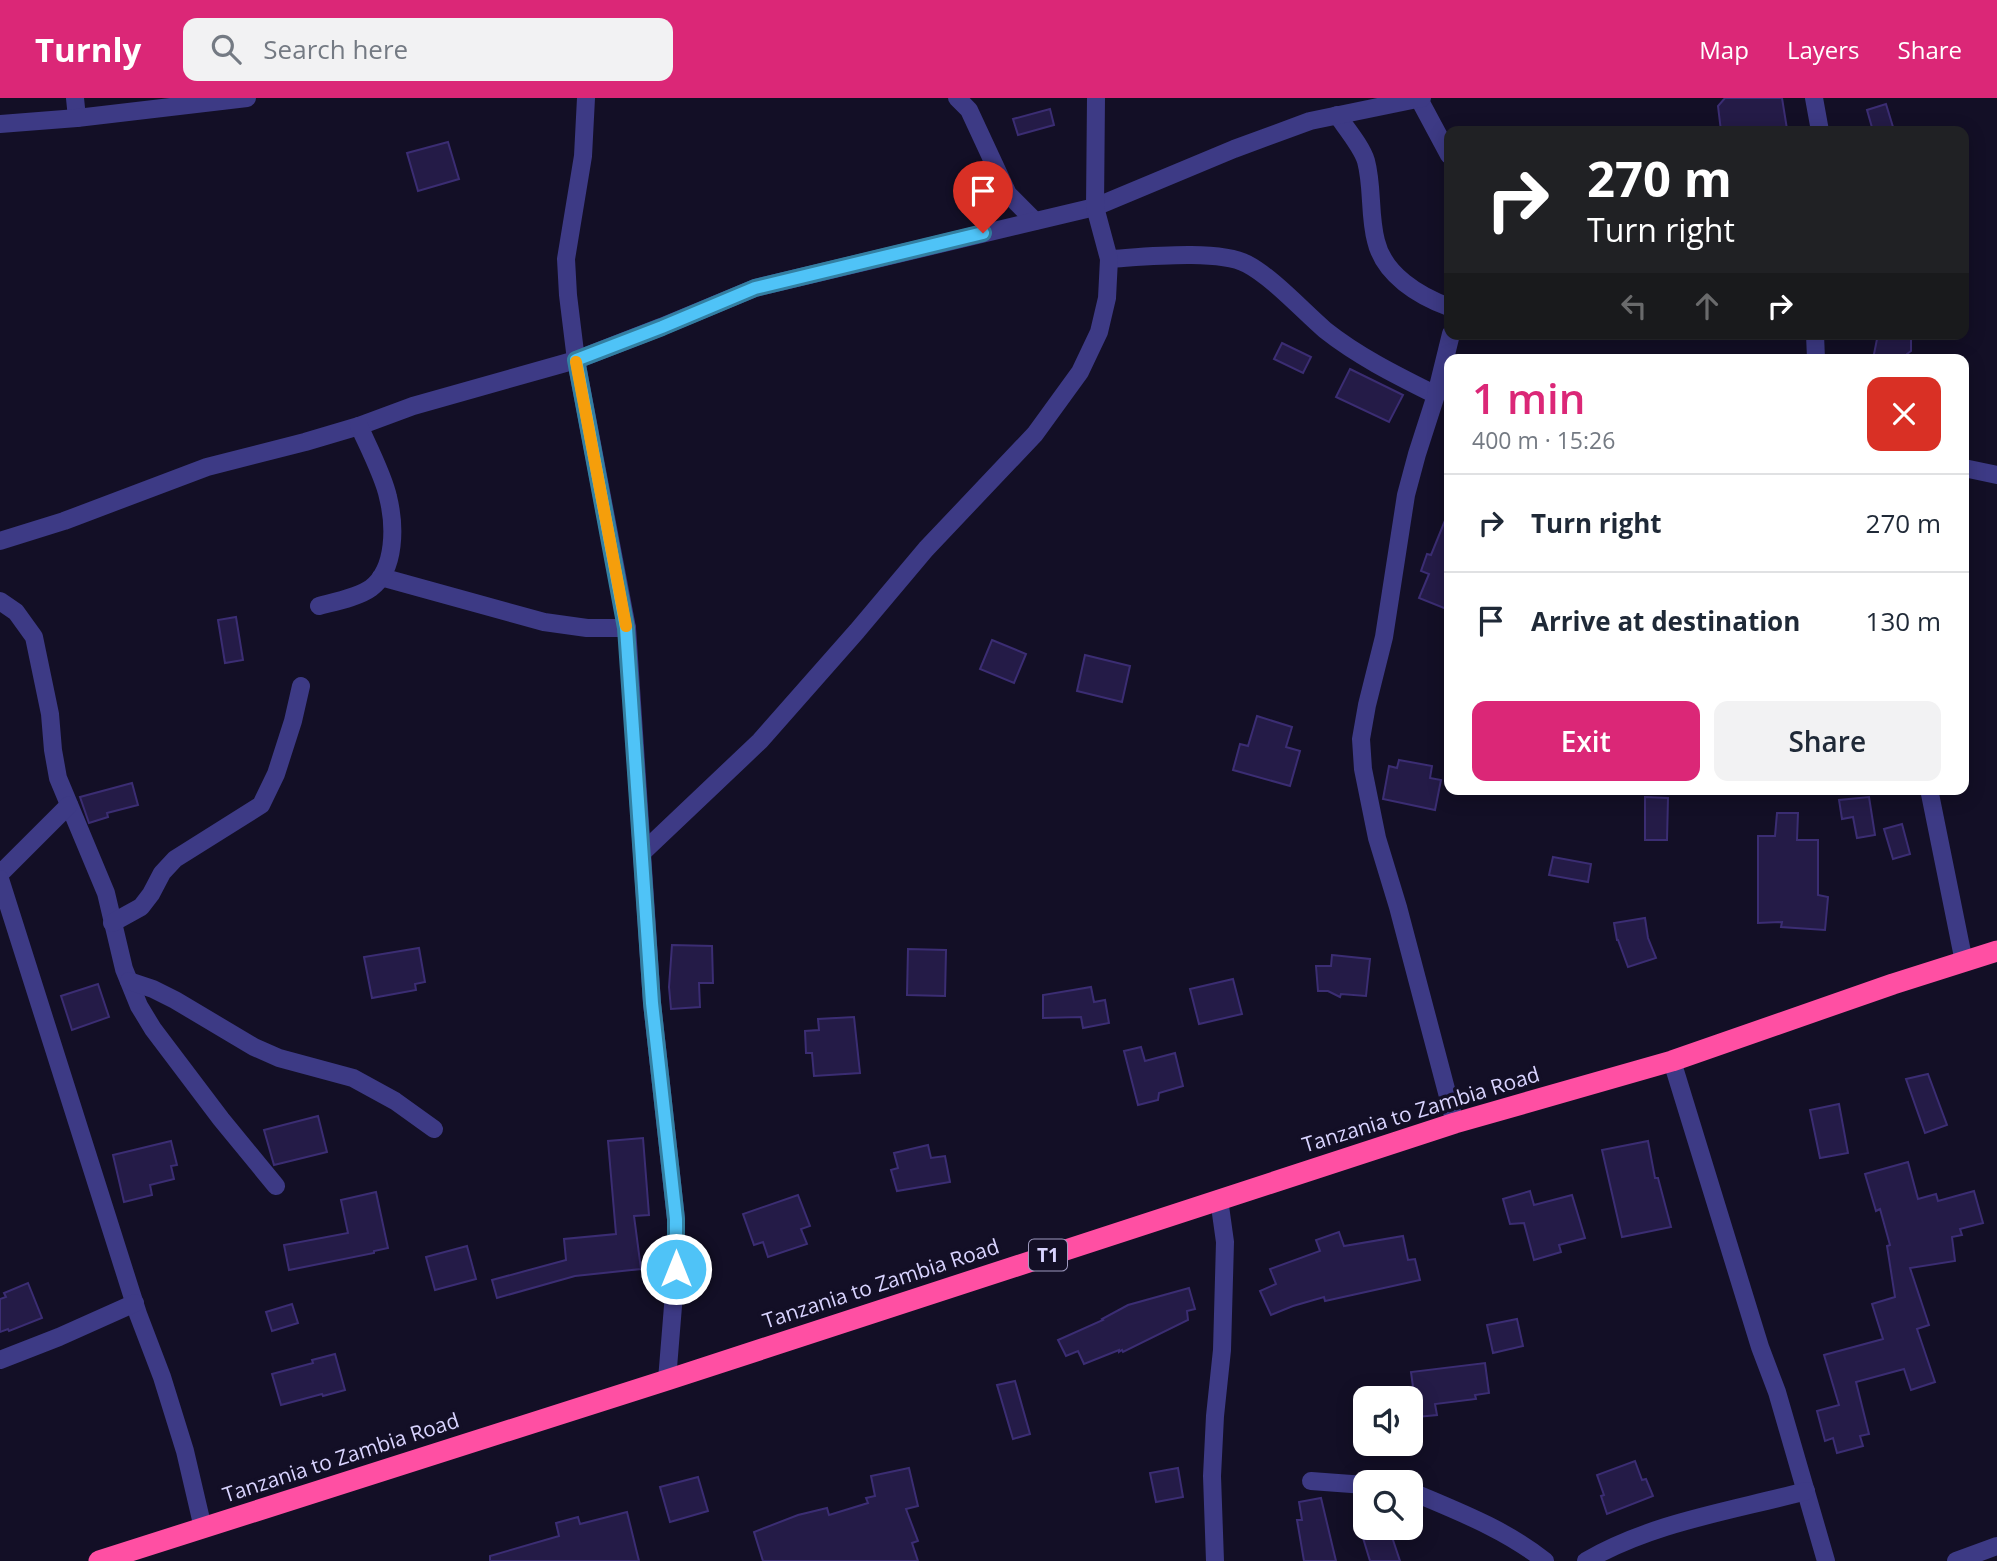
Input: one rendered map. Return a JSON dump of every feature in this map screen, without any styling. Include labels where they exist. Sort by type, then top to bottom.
[{"type":"highway","name":"Tanzania to Zambia Road","points":[[99,1561],[667,1380],[1455,1123],[1672,1060],[1997,951]]},
{"type":"street","points":[[75,98],[78,118]]},
{"type":"street","points":[[0,124],[78,118],[247,98]]},
{"type":"street","points":[[586,98],[583,156],[566,259],[568,295],[576,360],[626,628],[652,1003],[676,1219],[676,1269],[667,1380]]},
{"type":"street","points":[[957,98],[969,110],[1008,194],[1035,220]]},
{"type":"street","points":[[643,852],[760,741],[926,549],[1035,434],[1080,372],[1098,332],[1107,298],[1109,258],[1095,206],[1096,98]]},
{"type":"street","points":[[0,541],[64,521],[207,467],[305,442],[413,407],[576,360],[755,288],[1095,206],[1310,121],[1420,98],[1444,145]]},
{"type":"street","points":[[1814,98],[1819,126]]},
{"type":"street","points":[[1337,116],[1365,158],[1376,243],[1384,260],[1402,281],[1428,299],[1444,305]]},
{"type":"street","points":[[1109,258],[1217,255],[1247,263],[1327,331],[1370,361],[1436,396]]},
{"type":"street","points":[[1444,363],[1406,495],[1384,637],[1361,739],[1363,769],[1377,838],[1455,1123]]},
{"type":"street","points":[[319,606],[369,590],[381,577],[389,562],[391,526],[388,495],[359,426]]},
{"type":"street","points":[[1969,469],[1997,475]]},
{"type":"street","points":[[381,577],[544,622],[587,628],[626,628]]},
{"type":"street","points":[[0,601],[16,612],[34,637],[50,714],[58,778],[106,893],[124,969],[139,1006],[153,1029],[221,1119],[276,1186]]},
{"type":"street","points":[[112,923],[141,906],[162,873],[175,859],[261,805],[276,774],[301,687]]},
{"type":"street","points":[[1930,795],[1964,962]]},
{"type":"street","points":[[69,805],[0,877],[135,1303],[162,1377],[185,1451],[203,1528]]},
{"type":"street","points":[[129,981],[175,1000],[254,1047],[279,1058],[353,1078],[395,1101],[434,1129]]},
{"type":"street","points":[[1672,1060],[1760,1347],[1777,1392],[1826,1561]]},
{"type":"street","points":[[1215,1561],[1212,1476],[1222,1349],[1225,1242],[1219,1199]]},
{"type":"street","points":[[0,1360],[135,1303]]},
{"type":"street","points":[[1311,1481],[1353,1484]]},
{"type":"street","points":[[1586,1561],[1612,1546],[1656,1530],[1807,1491]]},
{"type":"street","points":[[1423,1497],[1510,1537],[1545,1561]]},
{"type":"street","points":[[1956,1561],[1997,1546]]},
{"type":"building","points":[[1725,98],[1782,98],[1787,126],[1720,126],[1718,106]]},
{"type":"building","points":[[1886,104],[1893,126],[1872,126],[1867,110]]},
{"type":"building","points":[[1050,109],[1054,125],[1018,135],[1013,119]]},
{"type":"building","points":[[448,142],[459,179],[418,191],[407,153]]},
{"type":"building","points":[[1877,340],[1911,340],[1911,351],[1907,354],[1874,354]]},
{"type":"building","points":[[1282,343],[1311,357],[1303,373],[1274,359]]},
{"type":"building","points":[[1350,369],[1403,395],[1389,422],[1336,397]]},
{"type":"building","points":[[1444,523],[1444,608],[1419,598],[1429,574],[1421,571],[1427,554],[1431,555]]},
{"type":"building","points":[[236,617],[243,660],[225,663],[218,620]]},
{"type":"building","points":[[992,640],[1026,654],[1014,683],[980,669]]},
{"type":"building","points":[[1085,655],[1130,666],[1122,702],[1077,691]]},
{"type":"building","points":[[1257,716],[1292,727],[1286,747],[1300,751],[1290,786],[1233,770],[1240,744],[1248,746]]},
{"type":"building","points":[[1399,760],[1432,766],[1430,778],[1441,780],[1435,810],[1383,799],[1389,766],[1397,768]]},
{"type":"building","points":[[132,783],[138,805],[107,813],[108,817],[89,823],[80,797]]},
{"type":"building","points":[[1645,797],[1668,798],[1667,840],[1645,840]]},
{"type":"building","points":[[1869,797],[1875,835],[1857,838],[1853,817],[1842,819],[1839,800]]},
{"type":"building","points":[[1777,813],[1798,813],[1797,840],[1818,840],[1818,895],[1828,897],[1825,930],[1781,927],[1782,922],[1758,923],[1758,836],[1775,836]]},
{"type":"building","points":[[1902,824],[1910,854],[1893,859],[1884,829]]},
{"type":"building","points":[[1553,857],[1591,864],[1588,882],[1549,875]]},
{"type":"building","points":[[1645,918],[1648,938],[1656,958],[1628,967],[1617,940],[1614,923]]},
{"type":"building","points":[[672,945],[712,946],[713,983],[699,983],[700,1007],[671,1009],[669,987]]},
{"type":"building","points":[[419,948],[425,982],[415,984],[416,990],[372,998],[364,957]]},
{"type":"building","points":[[908,949],[946,950],[945,996],[907,995]]},
{"type":"building","points":[[1332,955],[1370,959],[1366,996],[1341,994],[1340,997],[1328,991],[1318,991],[1316,966],[1331,966]]},
{"type":"building","points":[[1233,979],[1242,1014],[1199,1024],[1190,989]]},
{"type":"building","points":[[98,984],[109,1017],[72,1030],[61,996]]},
{"type":"building","points":[[1091,987],[1094,1002],[1105,1000],[1109,1023],[1083,1028],[1081,1017],[1043,1018],[1043,995]]},
{"type":"building","points":[[854,1017],[860,1073],[814,1076],[812,1053],[806,1053],[805,1031],[819,1030],[818,1019]]},
{"type":"building","points":[[1141,1047],[1145,1061],[1175,1053],[1183,1086],[1159,1093],[1158,1100],[1138,1105],[1124,1051]]},
{"type":"building","points":[[1928,1074],[1947,1125],[1925,1133],[1906,1079]]},
{"type":"building","points":[[1839,1104],[1848,1153],[1820,1158],[1810,1110]]},
{"type":"building","points":[[318,1116],[327,1152],[274,1165],[264,1130]]},
{"type":"building","points":[[643,1138],[649,1215],[634,1216],[641,1269],[575,1276],[497,1298],[492,1280],[566,1260],[564,1239],[616,1234],[608,1141]]},
{"type":"building","points":[[171,1141],[177,1165],[171,1166],[174,1179],[150,1185],[152,1195],[124,1202],[113,1155]]},
{"type":"building","points":[[1648,1141],[1655,1178],[1658,1178],[1671,1227],[1622,1237],[1602,1150]]},
{"type":"building","points":[[928,1145],[931,1158],[945,1156],[950,1182],[897,1191],[891,1170],[898,1168],[894,1153]]},
{"type":"building","points":[[1908,1162],[1918,1199],[1936,1194],[1938,1201],[1974,1191],[1983,1223],[1960,1229],[1962,1235],[1952,1237],[1955,1261],[1910,1268],[1929,1325],[1917,1329],[1935,1382],[1911,1390],[1904,1369],[1856,1382],[1869,1434],[1860,1436],[1863,1446],[1837,1453],[1833,1438],[1825,1441],[1817,1411],[1839,1405],[1824,1355],[1883,1339],[1872,1304],[1895,1297],[1887,1246],[1890,1245],[1880,1209],[1876,1211],[1865,1174]]},
{"type":"building","points":[[1530,1191],[1534,1205],[1572,1195],[1585,1238],[1559,1245],[1561,1252],[1534,1260],[1524,1223],[1510,1224],[1503,1199]]},
{"type":"building","points":[[376,1192],[388,1248],[289,1270],[284,1245],[348,1233],[341,1200]]},
{"type":"building","points":[[798,1195],[810,1226],[801,1229],[807,1244],[768,1257],[763,1242],[754,1245],[743,1214]]},
{"type":"building","points":[[1339,1232],[1344,1246],[1403,1236],[1408,1260],[1415,1259],[1420,1280],[1325,1301],[1324,1297],[1271,1315],[1260,1291],[1276,1284],[1270,1269],[1320,1251],[1316,1240]]},
{"type":"building","points":[[467,1246],[476,1279],[435,1290],[426,1257]]},
{"type":"building","points":[[28,1283],[42,1318],[0,1332],[0,1299],[6,1297],[4,1293]]},
{"type":"building","points":[[1189,1288],[1195,1309],[1187,1311],[1188,1320],[1123,1352],[1119,1350],[1084,1364],[1078,1351],[1066,1356],[1058,1340],[1103,1320],[1128,1305]]},
{"type":"building","points":[[292,1304],[298,1323],[272,1331],[266,1312]]},
{"type":"building","points":[[1517,1319],[1523,1346],[1493,1353],[1487,1325]]},
{"type":"building","points":[[335,1354],[345,1390],[281,1405],[272,1374]]},
{"type":"building","points":[[1485,1363],[1489,1393],[1475,1395],[1476,1399],[1435,1404],[1437,1415],[1423,1416],[1423,1386],[1413,1386],[1411,1372]]},
{"type":"building","points":[[1015,1381],[1030,1434],[1013,1439],[997,1385]]},
{"type":"building","points":[[1635,1461],[1642,1480],[1646,1479],[1653,1496],[1607,1514],[1597,1475]]},
{"type":"building","points":[[909,1468],[918,1506],[906,1509],[918,1541],[912,1543],[918,1561],[763,1561],[754,1532],[798,1515],[827,1508],[829,1515],[868,1503],[866,1498],[875,1496],[871,1476]]},
{"type":"building","points":[[1178,1468],[1183,1497],[1156,1502],[1150,1473]]},
{"type":"building","points":[[698,1477],[708,1511],[670,1522],[660,1487]]},
{"type":"building","points":[[1321,1498],[1336,1561],[1304,1561],[1297,1520],[1302,1520],[1299,1502]]},
{"type":"building","points":[[627,1512],[639,1561],[490,1561],[490,1556],[559,1536],[556,1523],[578,1517],[580,1524]]},
{"type":"building","points":[[1364,1540],[1393,1540],[1400,1561],[1370,1561]]},
{"type":"slow traffic","points":[[576,362],[626,626]]},
{"type":"route","points":[[676,1269],[676,1219],[652,1003],[626,628],[576,360],[755,288],[983,233]]}]
